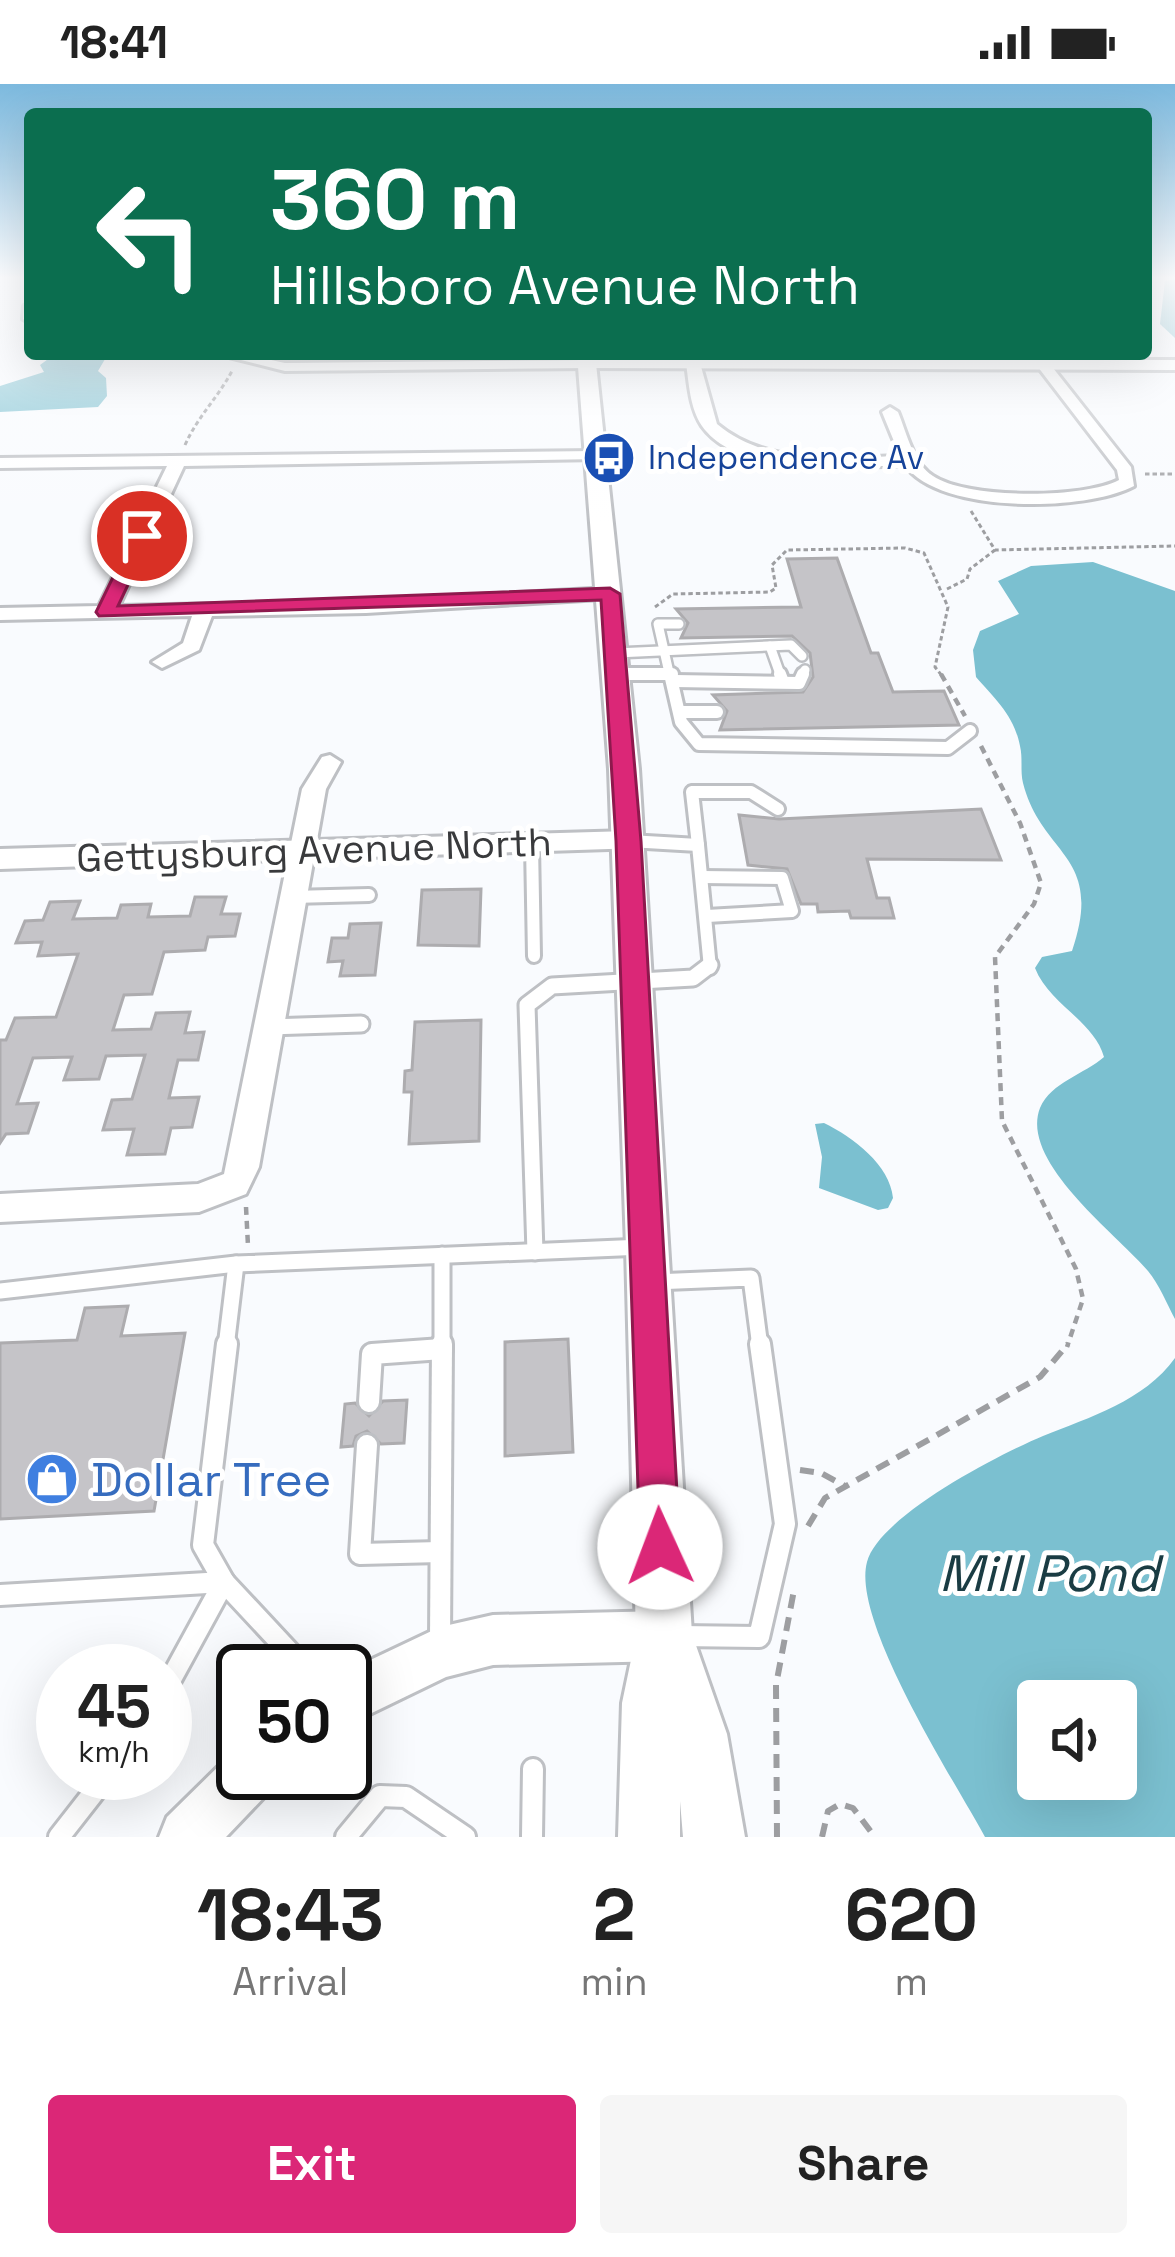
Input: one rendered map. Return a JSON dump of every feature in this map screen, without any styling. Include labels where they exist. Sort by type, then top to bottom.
[{"type":"main road","points":[[586,361],[629,841],[649,1265],[664,1636],[651,1703],[649,1837]]},
{"type":"main road","points":[[664,1636],[689,1688],[704,1744],[714,1837]]},
{"type":"street","points":[[243,361],[285,367],[518,361]]},
{"type":"street","points":[[635,361],[766,361]]},
{"type":"street","points":[[890,412],[926,480],[968,495],[1102,494],[1122,488],[1126,471],[1040,361]]},
{"type":"street","points":[[1102,361],[1175,364]]},
{"type":"street","points":[[694,363],[704,416],[735,444],[803,460],[913,460]]},
{"type":"street","points":[[0,463],[595,456]]},
{"type":"street","points":[[106,612],[178,461]]},
{"type":"street","points":[[0,614],[204,611],[610,594]]},
{"type":"street","points":[[162,662],[192,646],[204,611]]},
{"type":"street","points":[[0,1208],[220,1193],[235,1184],[243,1167],[314,789],[330,762]]},
{"type":"street","name":"Gettysburg Avenue North","points":[[0,860],[629,841]]},
{"type":"street","points":[[372,1687],[440,1653],[493,1640],[664,1636]]},
{"type":"street","points":[[187,1837],[223,1800]]},
{"type":"lane","points":[[679,624],[658,624],[689,738],[717,748],[948,748],[970,731]]},
{"type":"lane","points":[[616,664],[666,652],[791,645],[802,656]]},
{"type":"lane","points":[[770,646],[783,682]]},
{"type":"lane","points":[[616,664],[673,678],[783,682],[799,682],[805,670]]},
{"type":"lane","points":[[680,712],[717,712]]},
{"type":"lane","points":[[535,1252],[526,1005],[552,986],[693,978],[710,970],[692,792],[753,792],[765,795],[778,809]]},
{"type":"lane","points":[[629,841],[698,845]]},
{"type":"lane","points":[[532,845],[534,956]]},
{"type":"lane","points":[[702,877],[782,878],[792,911],[707,916]]},
{"type":"lane","points":[[292,897],[369,895]]},
{"type":"lane","points":[[269,1027],[361,1024]]},
{"type":"lane","points":[[0,1291],[241,1264],[535,1252],[751,1278],[785,1524],[759,1637],[664,1636]]},
{"type":"lane","points":[[440,1653],[442,1256]]},
{"type":"lane","points":[[241,1264],[203,1545],[224,1582],[282,1644]]},
{"type":"lane","points":[[369,1402],[372,1354],[442,1349]]},
{"type":"lane","points":[[367,1445],[360,1554],[440,1552]]},
{"type":"lane","points":[[0,1595],[224,1582]]},
{"type":"lane","points":[[190,1644],[224,1582]]},
{"type":"lane","points":[[532,1837],[533,1769]]},
{"type":"lane","points":[[346,1837],[380,1796],[406,1797],[465,1837]]},
{"type":"lane","points":[[59,1837],[88,1800]]},
{"type":"path","points":[[178,461],[200,412],[214,404],[225,377],[237,367],[228,361]]},
{"type":"path","points":[[1126,471],[1175,474]]},
{"type":"path","points":[[968,495],[995,550]]},
{"type":"path","points":[[947,590],[967,579],[970,569],[995,550],[1175,547]]},
{"type":"path","points":[[658,624],[655,606],[673,594],[776,588],[772,565],[787,550],[904,548],[925,554],[947,590],[952,609],[934,667],[954,690],[970,731],[1020,823],[1041,883],[1034,904],[995,957],[1002,1121],[1060,1232],[1083,1299],[1065,1354],[1040,1377],[825,1498],[806,1534]]},
{"type":"path","points":[[220,1193],[234,1205],[250,1208],[241,1264]]},
{"type":"path","points":[[778,1472],[821,1473],[844,1486]]},
{"type":"path","points":[[777,1837],[776,1685],[794,1586]]},
{"type":"path","points":[[822,1837],[828,1811],[840,1804],[853,1808],[874,1837]]},
{"type":"water","points":[[46,361],[104,361],[98,371],[106,378],[107,396],[98,407],[0,412],[0,386],[44,372],[40,365]]},
{"type":"water","points":[[1093,562],[1175,591],[1175,1319],[1148,1271],[1057,1174],[1037,1129],[1045,1099],[1104,1057],[1091,1033],[1050,992],[1035,968],[1042,957],[1072,951],[1081,894],[1067,858],[1032,807],[1023,783],[1017,735],[1003,708],[976,677],[973,650],[980,631],[1019,614],[998,581],[1031,566]]},
{"type":"water","points":[[824,1123],[858,1144],[877,1163],[893,1198],[888,1208],[878,1210],[819,1188],[822,1157],[815,1124]]},
{"type":"water","name":"Mill Pond","points":[[1175,1358],[1175,1837],[985,1837],[889,1660],[866,1588],[867,1562],[894,1525],[943,1488],[1148,1386]]},
{"type":"building","points":[[837,558],[871,653],[878,653],[893,692],[944,691],[959,725],[720,730],[727,711],[713,695],[803,692],[813,677],[810,653],[792,636],[681,638],[688,623],[676,609],[801,607],[787,559]]},
{"type":"building","points":[[981,809],[1001,860],[867,859],[877,898],[889,898],[894,918],[851,918],[849,911],[818,912],[817,904],[801,904],[787,869],[748,865],[739,815],[779,819]]},
{"type":"building","points":[[481,889],[479,946],[418,945],[422,890]]},
{"type":"building","points":[[195,897],[226,897],[221,914],[240,914],[235,936],[208,937],[205,950],[164,952],[152,994],[124,995],[113,1030],[151,1029],[156,1013],[190,1012],[185,1033],[204,1032],[198,1060],[178,1060],[169,1098],[199,1097],[192,1127],[171,1128],[165,1154],[127,1155],[134,1129],[103,1130],[112,1100],[132,1099],[145,1055],[106,1056],[99,1079],[64,1080],[72,1057],[33,1058],[17,1104],[38,1103],[28,1133],[6,1134],[0,1143],[0,1040],[6,1040],[15,1018],[56,1017],[78,954],[38,956],[42,942],[16,943],[25,921],[43,920],[50,902],[80,901],[73,919],[117,918],[121,905],[151,904],[148,917],[190,916]]},
{"type":"building","points":[[381,923],[375,975],[340,976],[343,961],[328,962],[332,938],[348,938],[350,924]]},
{"type":"building","points":[[481,1020],[479,1141],[409,1144],[412,1092],[404,1092],[405,1071],[412,1070],[415,1022]]},
{"type":"building","points":[[128,1306],[121,1336],[185,1333],[154,1511],[0,1519],[0,1343],[77,1340],[85,1308]]},
{"type":"building","points":[[568,1339],[573,1452],[505,1456],[505,1342]]},
{"type":"building","points":[[407,1400],[404,1443],[381,1444],[367,1431],[356,1436],[353,1446],[341,1447],[345,1404],[355,1403],[369,1416],[383,1401]]},
{"type":"place","name":"Independence Av","points":[[609,458]]},
{"type":"place","name":"Dollar Tree","points":[[52,1479]]},
{"type":"route","points":[[142,536],[106,612],[366,607],[610,594],[629,841],[660,1547]]}]
